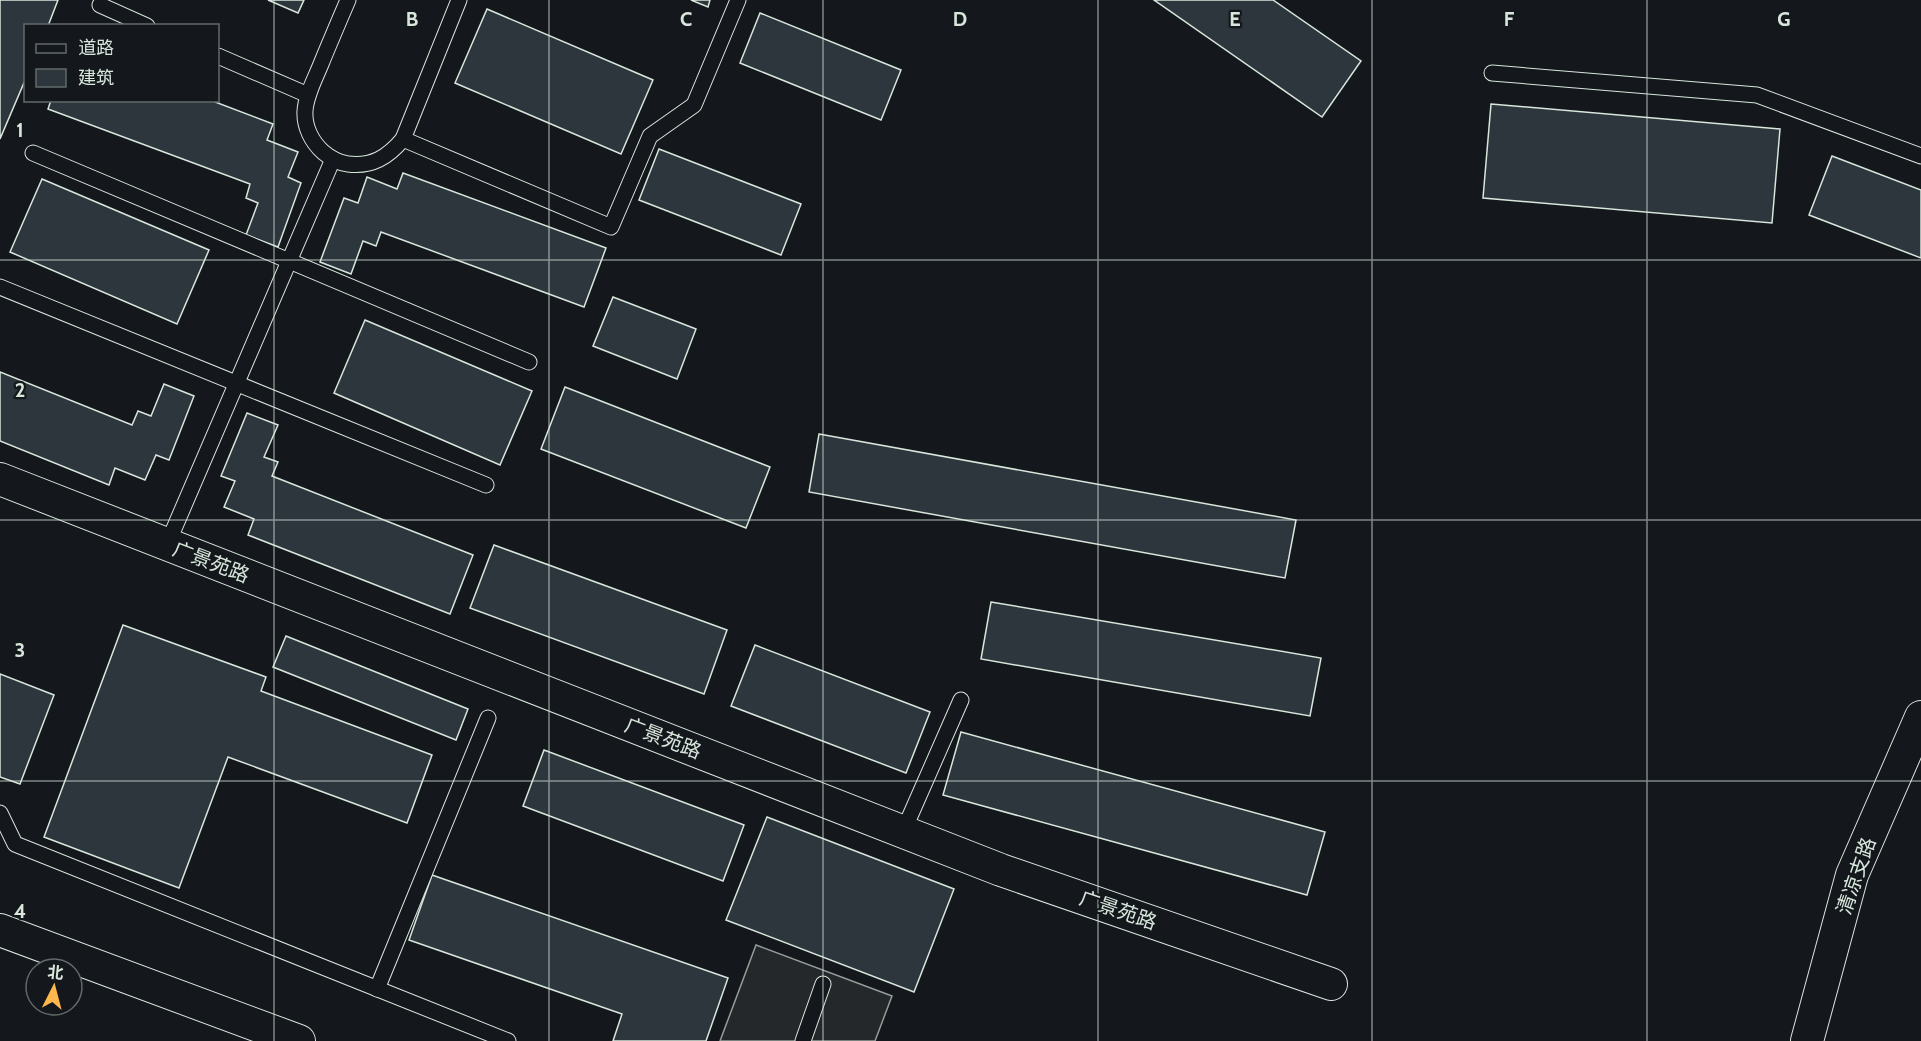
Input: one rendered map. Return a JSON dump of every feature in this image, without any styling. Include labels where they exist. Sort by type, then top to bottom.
[{"type":"street","name":"广景苑路","points":[[0,479],[1012,874],[1331,984]]},
{"type":"street","name":"清凉支路","points":[[1807,1041],[1852,875],[1921,717]]},
{"type":"street","points":[[0,930],[299,1041]]},
{"type":"lane","points":[[348,0],[308,95],[304,113],[308,130],[316,145],[333,159],[361,165],[378,161],[392,152],[403,139],[459,0]]},
{"type":"lane","points":[[403,139],[611,227],[650,136],[694,105],[738,0]]},
{"type":"lane","points":[[100,5],[143,24]]},
{"type":"lane","points":[[219,56],[308,95]]},
{"type":"lane","points":[[1492,73],[1757,95],[1921,156]]},
{"type":"lane","points":[[33,153],[529,362]]},
{"type":"lane","points":[[167,544],[333,159]]},
{"type":"lane","points":[[0,287],[486,485]]},
{"type":"lane","points":[[903,832],[961,700]]},
{"type":"lane","points":[[377,989],[488,718]]},
{"type":"lane","points":[[0,813],[15,844],[508,1041]]},
{"type":"lane","points":[[803,1041],[823,984]]},
{"type":"shaded area","points":[[756,945],[892,996],[875,1041],[720,1041]]},
{"type":"building","points":[[0,0],[58,0],[49,24],[24,24],[24,83],[0,139]]},
{"type":"building","points":[[268,0],[304,0],[298,13]]},
{"type":"building","points":[[691,0],[710,0],[708,7]]},
{"type":"building","points":[[1154,0],[1273,0],[1361,61],[1322,117]]},
{"type":"building","points":[[487,9],[653,80],[621,154],[455,83]]},
{"type":"building","points":[[760,13],[901,70],[881,120],[740,63]]},
{"type":"building","points":[[50,102],[215,102],[273,124],[267,140],[298,152],[288,177],[301,183],[278,247],[246,235],[258,203],[246,198],[250,184],[48,109]]},
{"type":"building","points":[[1491,104],[1780,129],[1772,223],[1483,198]]},
{"type":"building","points":[[659,149],[801,204],[781,255],[639,200]]},
{"type":"building","points":[[1832,156],[1921,190],[1921,258],[1809,215]]},
{"type":"building","points":[[403,173],[606,248],[584,307],[381,232],[376,246],[363,241],[351,274],[320,262],[344,198],[358,203],[367,177],[397,189]]},
{"type":"building","points":[[42,179],[209,250],[177,324],[10,252]]},
{"type":"building","points":[[613,297],[696,329],[677,379],[593,346]]},
{"type":"building","points":[[365,320],[532,391],[500,465],[334,393]]},
{"type":"building","points":[[0,372],[132,425],[138,411],[151,416],[164,384],[194,396],[169,460],[156,455],[145,480],[115,468],[109,485],[0,441]]},
{"type":"building","points":[[565,387],[770,467],[746,528],[541,449]]},
{"type":"building","points":[[247,413],[278,425],[264,457],[278,462],[272,476],[473,555],[450,614],[248,535],[254,519],[224,507],[235,481],[221,476]]},
{"type":"building","points":[[819,434],[1296,520],[1285,578],[809,492]]},
{"type":"building","points":[[494,545],[727,630],[704,694],[470,608]]},
{"type":"building","points":[[991,602],[1321,658],[1310,716],[981,659]]},
{"type":"building","points":[[123,625],[266,677],[261,691],[432,755],[407,823],[228,757],[179,888],[44,837]]},
{"type":"building","points":[[286,636],[468,709],[456,740],[273,667]]},
{"type":"building","points":[[755,645],[930,712],[906,773],[731,706]]},
{"type":"building","points":[[0,674],[54,695],[20,784],[0,777]]},
{"type":"building","points":[[961,732],[1325,832],[1307,895],[943,795]]},
{"type":"building","points":[[544,750],[744,825],[723,881],[523,806]]},
{"type":"building","points":[[767,817],[954,889],[914,992],[726,920]]},
{"type":"building","points":[[432,875],[728,978],[706,1041],[613,1041],[622,1014],[409,940]]}]
